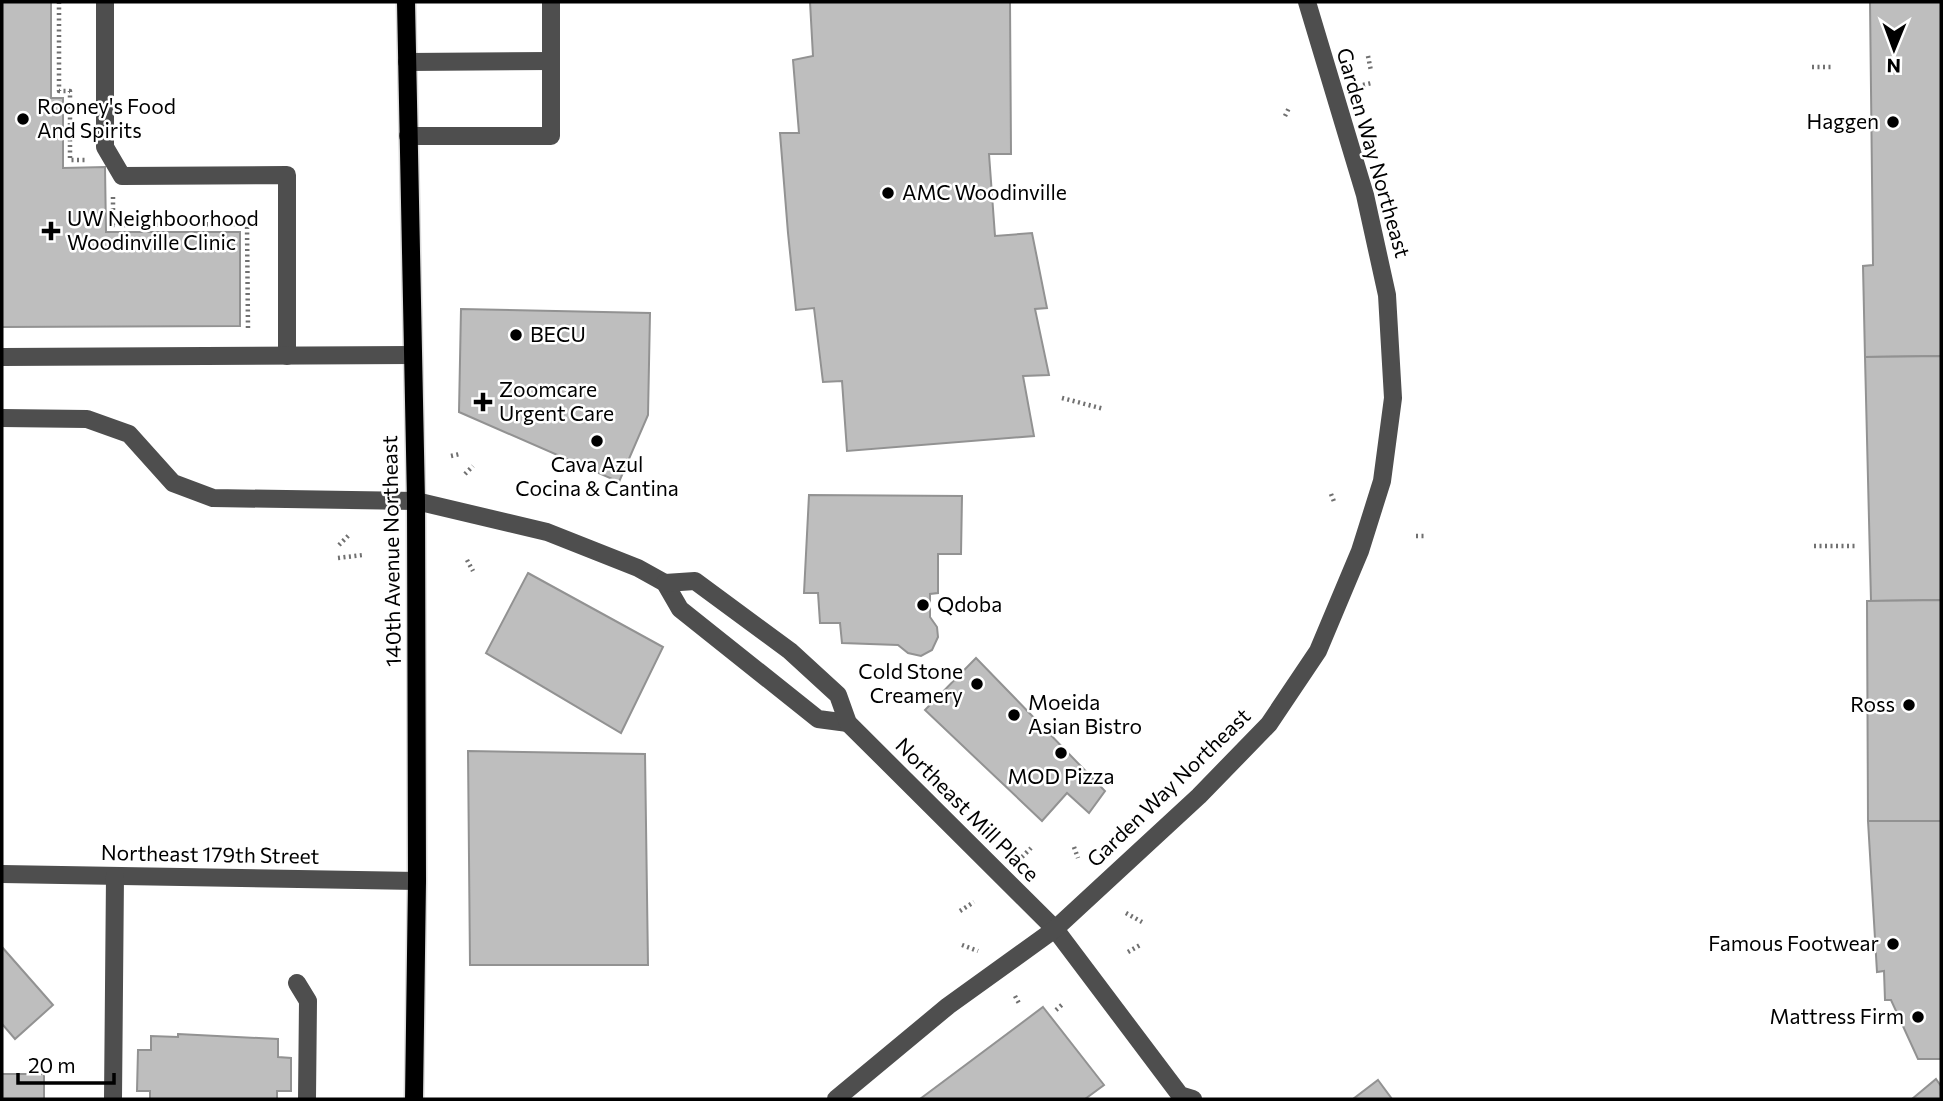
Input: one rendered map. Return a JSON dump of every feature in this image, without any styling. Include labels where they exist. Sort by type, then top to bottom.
[{"type":"main road","name":"140th Avenue Northeast","points":[[406,2],[416,501],[417,881],[414,1099]]},
{"type":"street","points":[[105,2],[105,148],[122,176],[287,175],[287,356]]},
{"type":"street","points":[[408,135],[551,136],[551,2]]},
{"type":"street","name":"Garden Way Northeast","points":[[836,1099],[948,1006],[1055,929],[1215,781],[1269,724],[1318,651],[1360,551],[1382,481],[1393,398],[1387,295],[1365,195],[1307,2]]},
{"type":"street","points":[[407,62],[551,61]]},
{"type":"street","points":[[2,357],[412,355]]},
{"type":"street","name":"Northeast Mill Place","points":[[2,418],[87,419],[130,434],[173,483],[213,498],[416,501],[547,532],[638,568],[665,583],[680,609],[818,719],[848,723]]},
{"type":"street","name":"Northeast Mill Place","points":[[665,583],[695,581],[790,651],[838,695],[848,723],[1055,929],[1184,1098]]},
{"type":"street","name":"Northeast 179th Street","points":[[2,874],[417,881]]},
{"type":"street","points":[[113,1099],[114,876]]},
{"type":"street","points":[[298,983],[308,1002],[307,1099]]},
{"type":"path","points":[[1368,56],[1371,71]]},
{"type":"path","points":[[1812,67],[1831,67]]},
{"type":"path","points":[[1363,85],[1372,83]]},
{"type":"path","points":[[1285,116],[1289,108]]},
{"type":"path","points":[[1062,398],[1104,409]]},
{"type":"path","points":[[450,456],[460,454]]},
{"type":"path","points":[[465,474],[473,466]]},
{"type":"path","points":[[1331,494],[1335,505]]},
{"type":"path","points":[[339,545],[349,535]]},
{"type":"path","points":[[1416,536],[1425,536]]},
{"type":"path","points":[[1814,546],[1856,546]]},
{"type":"path","points":[[338,558],[363,555]]},
{"type":"path","points":[[467,560],[473,571]]},
{"type":"path","points":[[1074,847],[1078,858]]},
{"type":"path","points":[[1022,857],[1031,848]]},
{"type":"path","points":[[960,911],[974,902]]},
{"type":"path","points":[[1126,913],[1142,922]]},
{"type":"path","points":[[962,945],[978,951]]},
{"type":"path","points":[[1128,952],[1140,945]]},
{"type":"path","points":[[1015,996],[1020,1005]]},
{"type":"path","points":[[1056,1010],[1064,1003]]},
{"type":"building","points":[[2,2],[51,2],[51,98],[63,98],[63,168],[105,167],[106,232],[240,232],[240,326],[2,327]]},
{"type":"building","name":"AMC Woodinville","points":[[810,2],[1010,2],[1011,154],[989,154],[995,236],[1032,233],[1047,308],[1035,309],[1049,375],[1023,376],[1034,436],[847,451],[842,381],[823,382],[814,308],[796,310],[788,233],[780,133],[799,133],[793,60],[813,56]]},
{"type":"building","points":[[1870,2],[1941,2],[1941,356],[1865,357],[1863,266],[1873,265]]},
{"type":"building","points":[[461,309],[650,313],[648,415],[619,482],[459,412]]},
{"type":"building","points":[[1941,356],[1941,600],[1871,601],[1865,357]]},
{"type":"building","points":[[809,495],[962,496],[961,554],[938,554],[938,593],[930,594],[930,617],[937,627],[938,637],[932,650],[921,656],[908,653],[898,645],[842,643],[840,623],[820,623],[818,593],[804,593]]},
{"type":"building","points":[[528,573],[663,647],[621,733],[486,653]]},
{"type":"building","points":[[1941,600],[1941,821],[1868,821],[1867,601]]},
{"type":"building","points":[[976,658],[1105,791],[1089,813],[1067,793],[1042,821],[925,710]]},
{"type":"building","points":[[468,751],[645,754],[648,965],[470,965]]},
{"type":"building","points":[[1868,821],[1941,821],[1941,1059],[1918,1059],[1891,1000],[1885,1000],[1884,971],[1877,972]]},
{"type":"building","points":[[2,947],[53,1005],[15,1039],[2,1024]]},
{"type":"building","points":[[1043,1007],[1104,1085],[1085,1099],[920,1099]]},
{"type":"building","points":[[178,1034],[278,1039],[278,1057],[291,1058],[291,1091],[277,1091],[277,1099],[150,1099],[150,1091],[137,1091],[138,1050],[151,1050],[151,1036],[178,1037]]},
{"type":"building","points":[[2,1074],[44,1074],[44,1099],[2,1099]]},
{"type":"building","points":[[1936,1079],[1941,1086],[1941,1099],[1912,1099]]},
{"type":"building","points":[[1378,1080],[1392,1099],[1353,1099]]},
{"type":"place","name":"Rooney's Food And Spirits","points":[[23,119]]},
{"type":"place","name":"Haggen","points":[[1893,122]]},
{"type":"place","name":"AMC Woodinville","points":[[888,193]]},
{"type":"place","name":"UW Neighboorhood Woodinville Clinic","points":[[51,231]]},
{"type":"place","name":"BECU","points":[[516,335]]},
{"type":"place","name":"Zoomcare Urgent Care","points":[[483,402]]},
{"type":"place","name":"Cava Azul Cocina & Cantina","points":[[597,441]]},
{"type":"place","name":"Qdoba","points":[[923,605]]},
{"type":"place","name":"Cold Stone Creamery","points":[[977,684]]},
{"type":"place","name":"Ross","points":[[1909,705]]},
{"type":"place","name":"Moeida Asian Bistro","points":[[1014,715]]},
{"type":"place","name":"MOD Pizza","points":[[1061,753]]},
{"type":"place","name":"Famous Footwear","points":[[1893,944]]},
{"type":"place","name":"Mattress Firm","points":[[1918,1017]]}]
